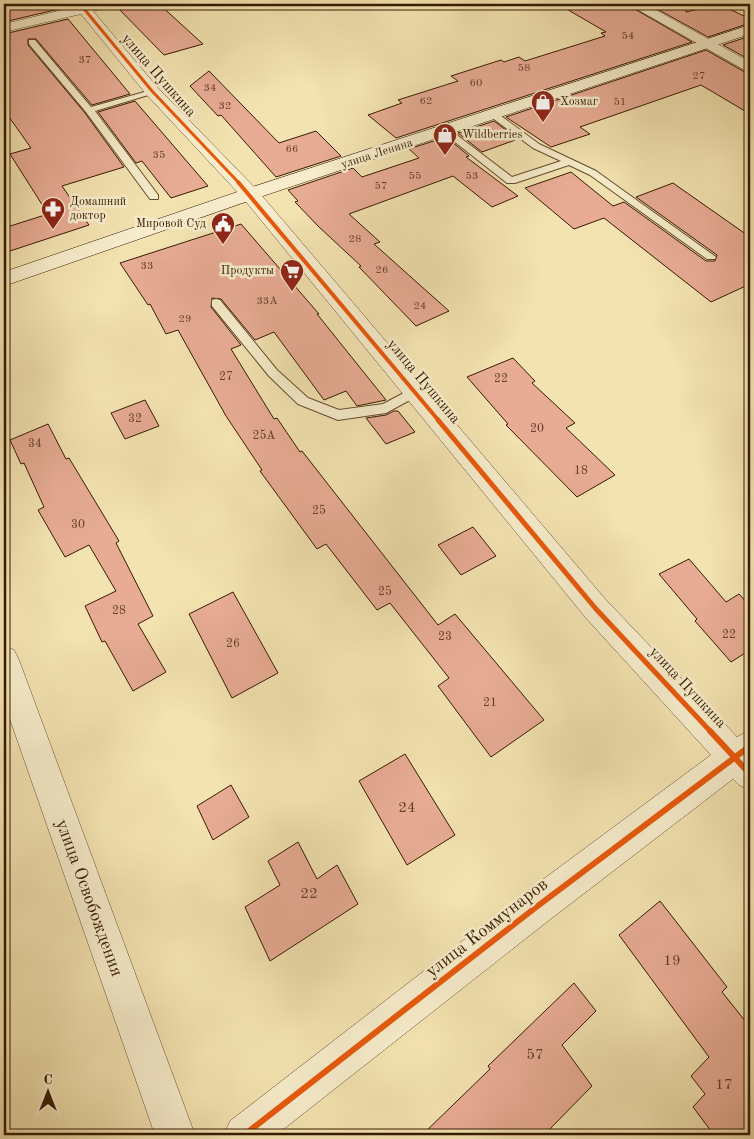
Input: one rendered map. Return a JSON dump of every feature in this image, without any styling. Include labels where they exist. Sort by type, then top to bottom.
[{"type":"street","points":[[635,4],[750,68]]},
{"type":"street","points":[[4,28],[89,5]]},
{"type":"street","name":"улица Пушкина","points":[[89,5],[152,91],[250,194],[596,609],[746,759]]},
{"type":"street","name":"улица Ленина","points":[[4,280],[250,194],[750,30]]},
{"type":"street","name":"улица Освобождения","points":[[4,660],[175,1135]]},
{"type":"street","name":"улица Коммунаров","points":[[244,1135],[535,908],[746,759]]},
{"type":"lane","points":[[32,42],[89,110],[154,197]]},
{"type":"lane","points":[[89,110],[152,91]]},
{"type":"lane","points":[[494,115],[536,146],[593,173],[711,257]]},
{"type":"lane","points":[[446,131],[511,181],[569,162]]},
{"type":"lane","points":[[216,303],[273,373],[303,401],[338,415],[386,408],[415,392]]},
{"type":"building","points":[[4,4],[55,4],[59,9],[4,22]]},
{"type":"building","points":[[114,4],[159,4],[203,44],[164,55]]},
{"type":"building","points":[[558,4],[626,4],[692,42],[396,138],[368,115],[402,103],[398,100],[458,81],[451,76],[501,60],[504,62],[519,57],[525,61],[605,36],[601,33],[606,32]]},
{"type":"building","points":[[648,4],[685,4],[686,12],[719,4],[750,19],[750,23],[708,37]]},
{"type":"building","points":[[68,19],[130,94],[92,105],[36,39],[28,39],[28,45],[85,113],[124,167],[62,186],[89,225],[4,253],[4,228],[48,214],[10,154],[31,148],[4,110],[4,34]]},
{"type":"building","points":[[750,36],[750,60],[723,45]]},
{"type":"building","points":[[706,50],[750,75],[750,114],[701,85],[580,127],[590,134],[551,147],[506,117]]},
{"type":"building","points":[[209,71],[279,143],[316,131],[341,156],[276,177],[221,115],[218,116],[190,86]]},
{"type":"building","points":[[135,101],[208,186],[171,198],[142,161],[136,163],[98,112]]},
{"type":"building","points":[[494,121],[518,139],[482,152],[458,133]]},
{"type":"building","points":[[446,137],[469,156],[466,157],[518,196],[492,207],[453,176],[349,214],[380,242],[374,244],[449,311],[416,326],[359,267],[361,266],[295,202],[298,201],[288,190],[353,168],[362,177],[419,158],[409,149]]},
{"type":"building","points":[[571,172],[613,206],[624,202],[706,261],[715,261],[717,255],[636,197],[673,183],[750,237],[750,284],[711,302],[604,218],[574,229],[525,188]]},
{"type":"building","points":[[241,224],[319,314],[317,314],[386,400],[357,406],[346,391],[324,400],[274,332],[255,340],[221,299],[212,298],[211,307],[241,345],[231,349],[274,419],[277,418],[300,452],[302,451],[438,625],[455,614],[544,720],[491,757],[438,686],[449,678],[390,603],[377,610],[326,544],[317,549],[260,471],[262,470],[226,416],[178,330],[166,334],[150,304],[148,305],[120,263]]},
{"type":"building","points":[[513,358],[535,381],[532,383],[575,423],[566,428],[615,475],[577,497],[506,425],[508,424],[467,377]]},
{"type":"building","points":[[145,400],[159,426],[125,439],[111,413]]},
{"type":"building","points":[[398,411],[415,432],[386,444],[366,418],[386,415]]},
{"type":"building","points":[[48,424],[66,459],[69,458],[119,541],[116,543],[153,616],[138,624],[166,672],[133,691],[105,641],[102,642],[85,606],[116,591],[89,545],[65,557],[38,510],[44,507],[24,463],[21,464],[10,440]]},
{"type":"building","points":[[473,527],[496,556],[461,575],[438,545]]},
{"type":"building","points":[[689,559],[726,602],[739,594],[750,606],[750,650],[731,662],[695,621],[697,619],[659,574]]},
{"type":"building","points":[[233,592],[278,673],[232,698],[189,614]]},
{"type":"building","points":[[405,754],[455,835],[407,865],[359,781]]},
{"type":"building","points":[[231,785],[249,817],[213,840],[197,806]]},
{"type":"building","points":[[298,842],[317,879],[337,865],[358,904],[270,961],[245,907],[280,885],[268,861]]},
{"type":"building","points":[[660,901],[727,987],[722,992],[750,1027],[750,1135],[714,1135],[693,1107],[705,1094],[691,1076],[709,1057],[619,935]]},
{"type":"building","points":[[574,983],[596,1011],[562,1045],[592,1086],[544,1135],[422,1135],[490,1069],[488,1066]]},
{"type":"cycle path","points":[[80,4],[152,91],[250,194],[596,609],[750,774]]},
{"type":"cycle path","points":[[244,1135],[535,908],[750,746]]},
{"type":"place","name":"Хозмаг","points":[[543,123]]},
{"type":"place","name":"Wildberries","points":[[445,156]]},
{"type":"place","name":"Домашний доктор","points":[[53,230]]},
{"type":"place","name":"Мировой Суд","points":[[223,245]]},
{"type":"place","name":"Продукты","points":[[292,292]]}]
